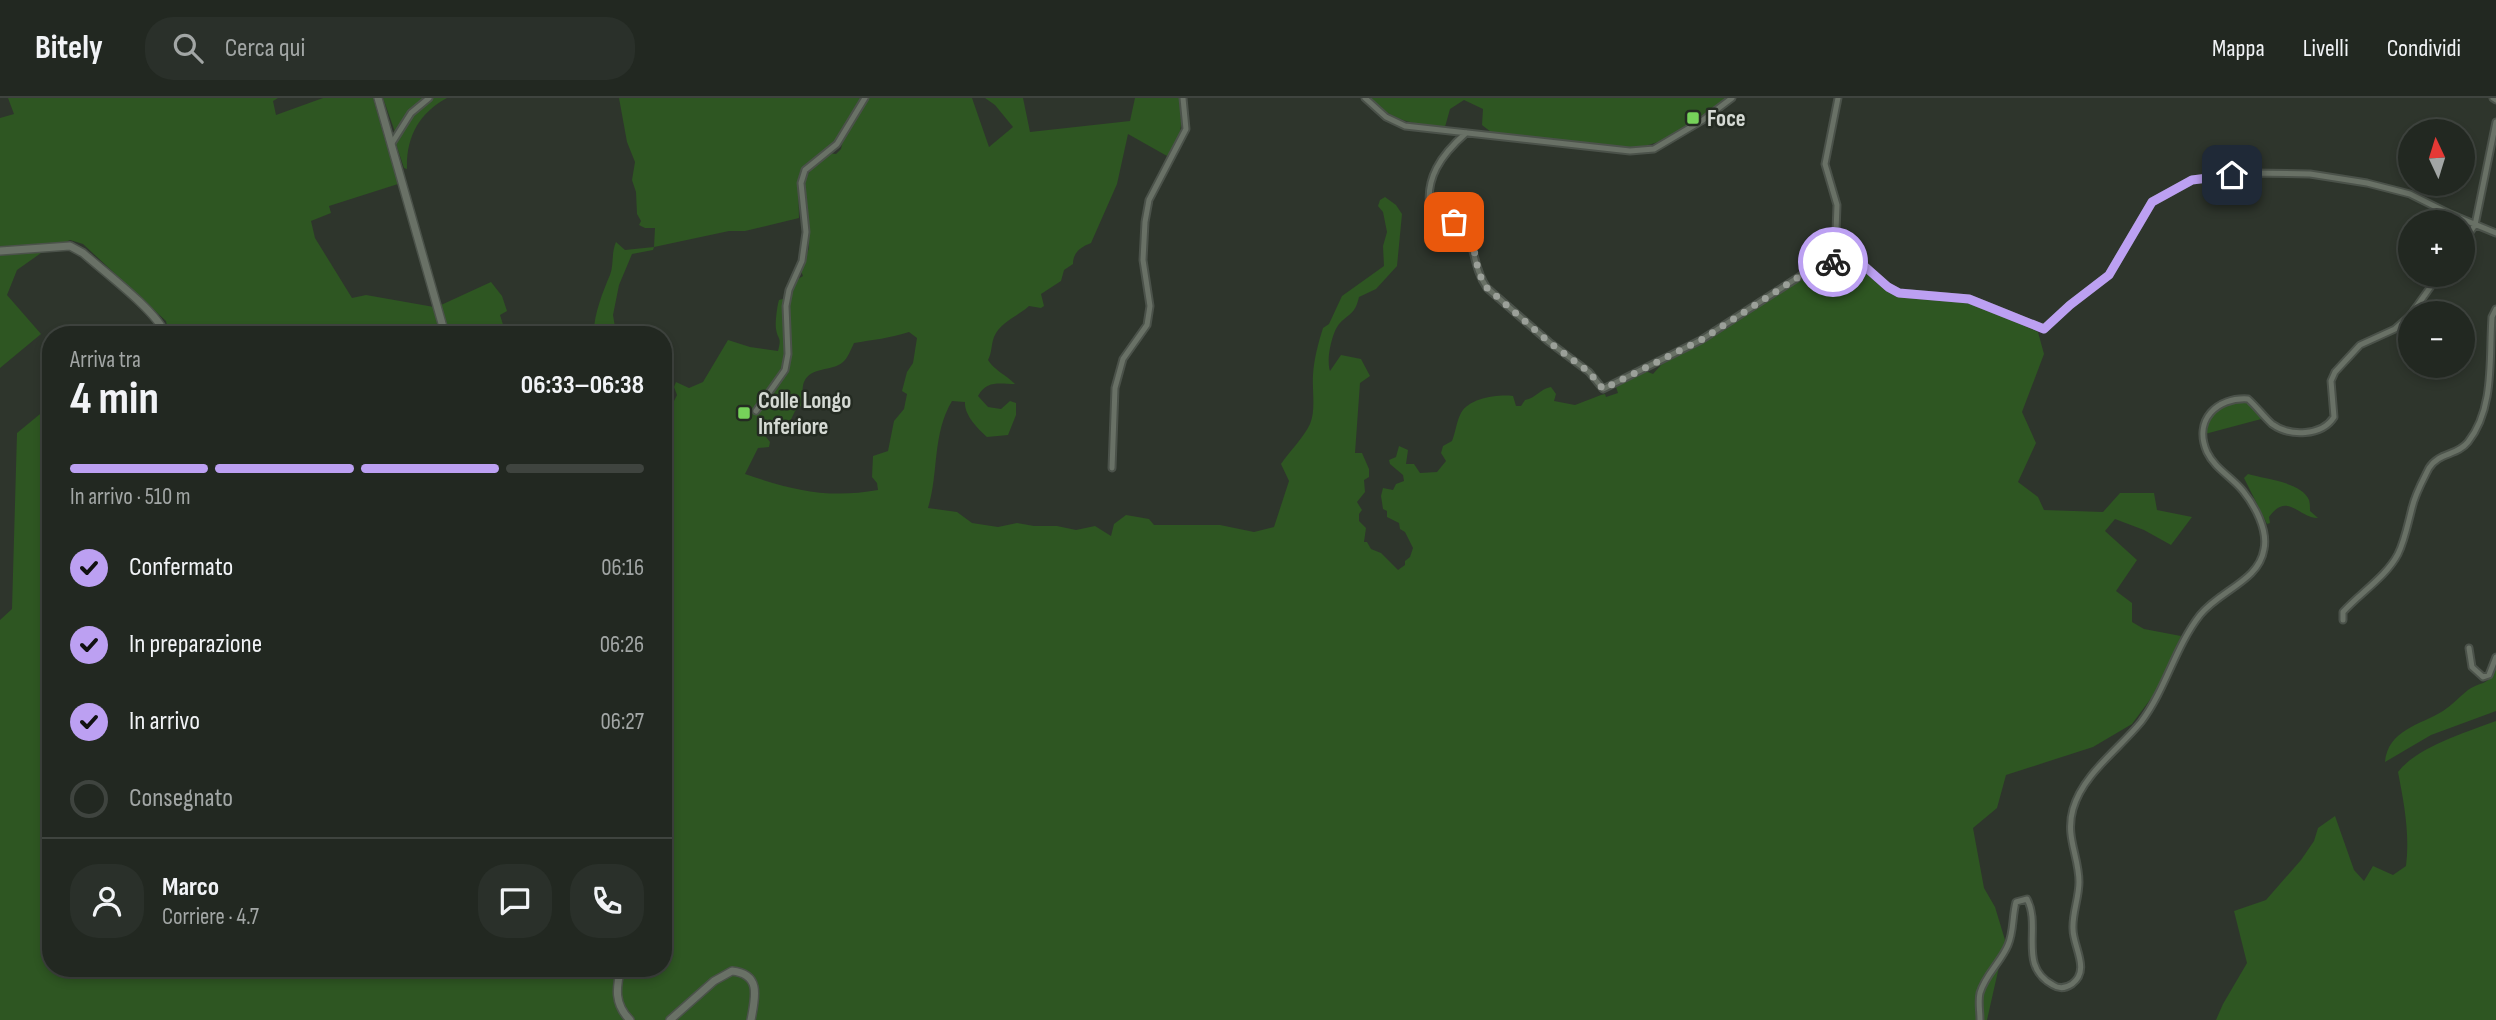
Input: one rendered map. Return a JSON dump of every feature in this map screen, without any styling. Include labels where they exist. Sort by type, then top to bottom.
[{"type":"main road","points":[[378,98],[443,326]]},
{"type":"main road","points":[[0,251],[70,246],[162,326]]},
{"type":"main road","points":[[670,1020],[714,981],[732,971],[743,973],[753,983],[755,998],[751,1020]]},
{"type":"main road","points":[[619,977],[616,996],[630,1020]]},
{"type":"street","points":[[392,143],[411,113],[429,98]]},
{"type":"street","points":[[756,411],[785,370],[788,354],[786,306],[789,290],[802,261],[806,232],[801,183],[805,170],[837,144],[864,98]]},
{"type":"street","points":[[1112,468],[1115,388],[1123,359],[1147,325],[1149,316],[1143,260],[1149,200],[1186,129],[1183,98]]},
{"type":"street","points":[[1365,98],[1386,117],[1405,126],[1630,151],[1654,149],[1703,120],[1732,98]]},
{"type":"street","points":[[1466,133],[1435,168],[1429,188],[1431,213],[1454,222],[1469,237],[1482,281],[1487,288],[1549,342],[1589,372],[1603,389],[1701,340],[1828,258],[1836,231],[1837,205],[1825,164],[1838,98]]},
{"type":"street","points":[[2496,122],[2475,225],[2496,233]]},
{"type":"street","points":[[1828,258],[1832,262],[1854,261],[1862,264],[1899,293],[1969,299],[2044,329],[2109,275],[2152,202],[2192,180],[2252,173],[2310,174],[2367,183],[2410,194],[2444,210]]},
{"type":"street","points":[[2343,620],[2343,612],[2385,572],[2400,551],[2412,505],[2431,466],[2442,455],[2467,444],[2477,428],[2489,387],[2491,317],[2496,309]]},
{"type":"street","points":[[1980,1020],[1979,995],[2007,949],[2013,933],[2016,902],[2026,899],[2031,907],[2033,924],[2030,949],[2035,967],[2044,979],[2055,987],[2066,988],[2076,981],[2081,962],[2073,930],[2079,880],[2069,835],[2073,808],[2085,785],[2141,722],[2153,704],[2199,615],[2220,594],[2253,573],[2260,564],[2266,537],[2262,524],[2243,491],[2212,461],[2204,442],[2204,425],[2211,410],[2225,401],[2248,399],[2270,422],[2285,430],[2308,432],[2324,428],[2334,417],[2331,381],[2335,372],[2360,345],[2398,326]]},
{"type":"street","points":[[2469,648],[2472,667],[2483,677],[2489,674],[2496,657]]},
{"type":"green space","points":[[8,98],[278,98],[273,101],[276,115],[323,98],[373,98],[398,184],[329,206],[331,213],[311,221],[315,238],[352,298],[366,295],[434,307],[440,326],[167,326],[166,321],[83,244],[70,240],[41,253],[17,270],[7,295],[41,334],[0,368],[0,118],[14,114]]},
{"type":"green space","points":[[383,98],[447,98],[429,111],[416,127],[409,147],[407,169],[404,168]]},
{"type":"green space","points":[[619,98],[862,98],[836,141],[803,169],[798,180],[799,218],[745,231],[729,231],[654,247],[655,228],[639,225],[641,221],[637,214],[636,192],[632,180],[635,162],[627,142]]},
{"type":"green space","points":[[869,98],[972,98],[989,147],[1013,127],[995,105],[985,98],[1023,98],[1030,132],[1130,121],[1135,98],[1179,98],[1181,129],[1167,156],[1128,134],[1117,184],[1091,243],[1076,253],[1073,264],[1064,270],[1061,281],[1041,294],[1044,306],[1029,306],[1005,323],[994,337],[988,360],[1015,384],[989,385],[978,396],[988,407],[1001,409],[1010,401],[1016,403],[1016,415],[1008,435],[987,437],[969,417],[965,402],[952,401],[946,414],[941,427],[928,508],[957,512],[972,523],[998,527],[1017,523],[1076,530],[1095,526],[1111,536],[1114,524],[1126,515],[1149,519],[1154,525],[1220,525],[1254,532],[1274,527],[1289,481],[1281,464],[1304,434],[1312,418],[1316,352],[1323,328],[1329,324],[1342,296],[1384,266],[1383,246],[1387,232],[1383,212],[1378,206],[1380,200],[1385,197],[1396,205],[1402,214],[1397,266],[1376,289],[1359,297],[1354,310],[1337,327],[1330,346],[1329,366],[1330,371],[1341,355],[1361,359],[1370,376],[1360,383],[1355,453],[1362,453],[1369,469],[1369,477],[1364,480],[1365,492],[1357,502],[1362,510],[1359,521],[1366,528],[1364,542],[1381,553],[1398,570],[1405,565],[1413,548],[1399,523],[1387,517],[1381,496],[1383,488],[1393,490],[1396,484],[1404,481],[1403,475],[1389,460],[1396,457],[1399,446],[1408,450],[1406,464],[1414,464],[1420,473],[1437,472],[1446,461],[1441,453],[1443,446],[1452,441],[1458,419],[1470,404],[1484,398],[1513,396],[1516,406],[1521,406],[1525,400],[1551,387],[1556,394],[1554,401],[1575,405],[1601,395],[1605,394],[1606,397],[1618,393],[1616,387],[1643,370],[1653,374],[1661,365],[1822,265],[1845,264],[1864,271],[1894,294],[1925,300],[1968,301],[2038,332],[2044,354],[2022,412],[2036,443],[2018,482],[2038,497],[2044,510],[2103,512],[2120,493],[2154,493],[2157,510],[2192,517],[2171,545],[2144,530],[2115,519],[2105,531],[2137,560],[2116,591],[2132,603],[2132,622],[2144,629],[2181,636],[2155,693],[2132,724],[2093,747],[2006,775],[1997,808],[1973,828],[1984,888],[1995,907],[2005,940],[1987,1020],[0,1020],[0,620],[12,609],[17,433],[42,412],[42,977],[672,977],[672,405],[677,395],[674,387],[676,382],[689,388],[703,382],[728,340],[750,347],[778,351],[780,341],[776,323],[779,300],[790,297],[798,279],[803,276],[801,271],[809,248],[804,182],[820,160],[828,153],[836,154],[841,149],[843,139]],"holes":[[[909,332],[917,338],[913,363],[907,372],[902,391],[907,394],[904,409],[894,421],[888,451],[873,456],[872,477],[878,490],[826,493],[778,485],[745,474],[758,448],[769,447],[770,442],[763,433],[787,428],[795,411],[803,404],[803,385],[807,377],[843,362],[854,343]]]},
{"type":"green space","points":[[1371,98],[1727,98],[1670,137],[1631,148],[1491,132],[1482,125],[1483,109],[1464,100],[1450,109],[1445,127],[1424,125],[1395,117]]},
{"type":"green space","points":[[616,242],[625,250],[654,247],[653,250],[632,254],[619,285],[613,315],[615,326],[594,326],[611,271]]},
{"type":"green space","points":[[491,282],[502,296],[507,311],[500,315],[503,326],[447,326],[441,305]]},
{"type":"green space","points":[[2249,402],[2265,418],[2205,434],[2212,415],[2228,405]]},
{"type":"green space","points":[[2248,474],[2299,489],[2309,500],[2310,511],[2318,518],[2282,506],[2269,517],[2270,523],[2267,524],[2244,478]]},
{"type":"green space","points":[[2496,668],[2496,711],[2431,735],[2385,762],[2387,751],[2399,735],[2443,711],[2468,690],[2487,680]]},
{"type":"green space","points":[[2496,721],[2496,1020],[2216,1020],[2247,963],[2234,911],[2266,900],[2301,860],[2314,841],[2318,828],[2335,816],[2354,870],[2364,881],[2373,866],[2393,875],[2406,866],[2407,830],[2398,772],[2406,763],[2430,748]]},
{"type":"way so far","points":[[1454,222],[1465,231],[1473,244],[1482,281],[1487,288],[1549,342],[1589,372],[1603,389],[1628,374],[1701,340],[1828,258],[1833,262]]},
{"type":"place","name":"Foce","points":[[1693,118]]},
{"type":"place","name":"Colle Longo Inferiore","points":[[744,413]]},
{"type":"route","points":[[1833,262],[1847,260],[1862,264],[1899,293],[1969,299],[2044,329],[2109,275],[2152,202],[2192,180],[2232,175]]}]
